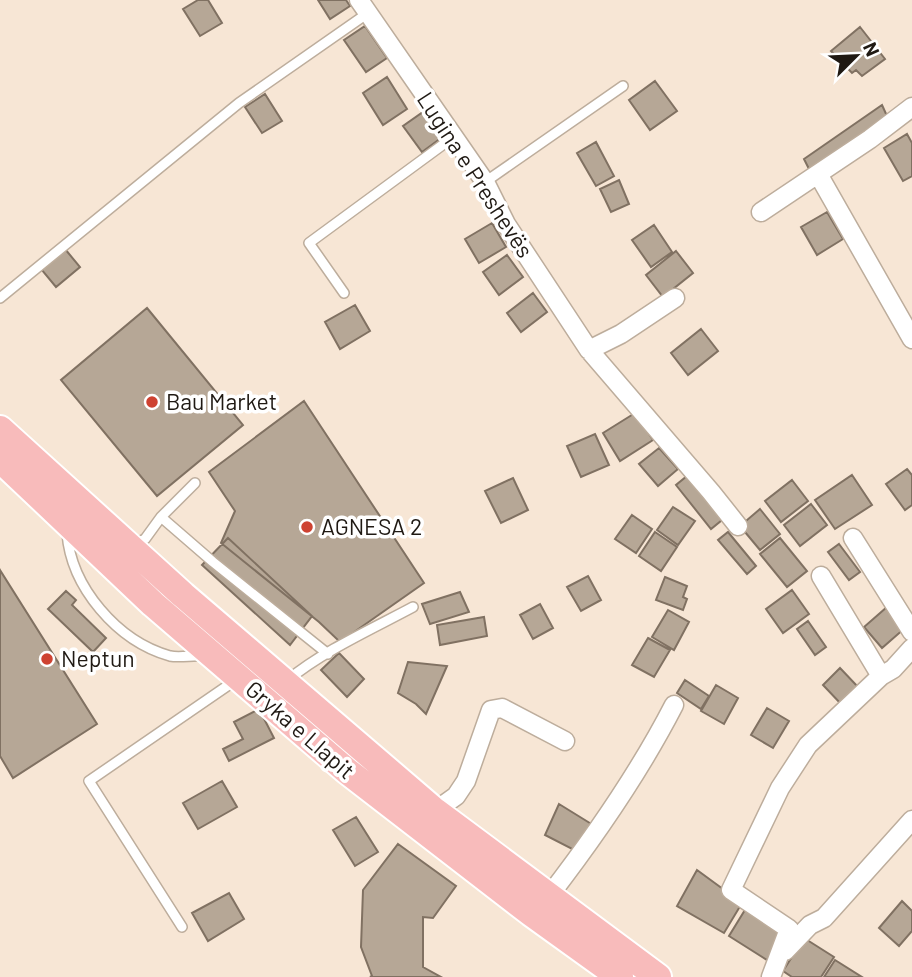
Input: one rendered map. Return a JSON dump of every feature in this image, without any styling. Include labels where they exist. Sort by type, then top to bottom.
[{"type":"main road","name":"Gryka e Llapit","points":[[0,429],[285,683],[435,811],[658,977]]},
{"type":"main road","name":"Gryka e Llapit","points":[[0,460],[153,604],[395,810],[620,977]]},
{"type":"street","name":"Lugina e Preshevës","points":[[364,7],[452,138],[485,182],[506,224],[589,350],[712,492],[738,526]]},
{"type":"street","points":[[761,212],[912,107]]},
{"type":"street","points":[[818,174],[912,339]]},
{"type":"street","points":[[589,350],[621,334],[676,298]]},
{"type":"street","points":[[853,538],[912,632]]},
{"type":"street","points":[[821,576],[881,676]]},
{"type":"street","points":[[774,969],[789,929],[731,890],[780,789],[808,745],[881,676],[893,669],[912,648]]},
{"type":"street","points":[[549,896],[617,803],[674,705]]},
{"type":"street","points":[[435,811],[456,796],[466,781],[491,710],[502,708],[565,741]]},
{"type":"street","points":[[774,969],[791,942],[810,925],[824,918],[912,820]]},
{"type":"lane","points":[[0,298],[239,103],[364,7]]},
{"type":"lane","points":[[485,182],[623,86]]},
{"type":"lane","points":[[344,293],[309,243],[452,138]]},
{"type":"lane","points":[[130,546],[145,539],[161,517],[195,483]]},
{"type":"lane","points":[[161,517],[212,562],[328,654]]},
{"type":"lane","points":[[71,525],[67,534],[73,565],[81,585],[126,634],[172,656],[201,655],[215,658]]},
{"type":"lane","points":[[285,683],[298,671],[413,607]]},
{"type":"lane","points":[[182,927],[89,781],[233,682],[243,680]]},
{"type":"building","points":[[198,0],[208,0],[222,23],[200,36],[183,9]]},
{"type":"building","points":[[318,0],[346,0],[350,6],[330,19]]},
{"type":"building","points":[[365,26],[387,58],[366,72],[344,40]]},
{"type":"building","points":[[860,27],[885,59],[862,76],[856,70],[852,73],[831,51]]},
{"type":"building","points":[[387,77],[407,109],[383,125],[363,93]]},
{"type":"building","points":[[655,81],[677,111],[650,130],[629,100]]},
{"type":"building","points":[[265,94],[282,121],[262,133],[245,107]]},
{"type":"building","points":[[882,105],[887,116],[810,171],[804,159]]},
{"type":"building","points":[[423,112],[441,138],[422,152],[403,126]]},
{"type":"building","points":[[907,134],[912,143],[912,176],[903,181],[884,148]]},
{"type":"building","points":[[596,142],[614,176],[596,186],[577,153]]},
{"type":"building","points":[[619,180],[629,204],[611,212],[600,189]]},
{"type":"building","points":[[827,212],[843,239],[817,255],[801,227]]},
{"type":"building","points":[[492,223],[506,247],[479,263],[465,239]]},
{"type":"building","points":[[654,225],[672,252],[651,267],[632,240]]},
{"type":"building","points":[[65,249],[80,267],[56,287],[41,269]]},
{"type":"building","points":[[676,251],[693,273],[663,297],[646,275]]},
{"type":"building","points":[[507,255],[523,277],[499,295],[483,272]]},
{"type":"building","points":[[533,293],[547,312],[521,332],[507,313]]},
{"type":"building","points":[[355,305],[370,331],[340,349],[325,322]]},
{"type":"building","name":"Bau Market","points":[[147,308],[243,425],[157,496],[61,380]]},
{"type":"building","points":[[701,329],[718,351],[688,375],[671,353]]},
{"type":"building","name":"AGNESA 2","points":[[304,401],[424,583],[340,642],[221,543],[235,511],[209,472]]},
{"type":"building","points":[[635,413],[653,440],[620,461],[603,433]]},
{"type":"building","points":[[595,434],[609,465],[581,477],[567,446]]},
{"type":"building","points":[[659,448],[678,469],[658,486],[639,464]]},
{"type":"building","points":[[907,469],[912,475],[912,505],[905,510],[886,484]]},
{"type":"building","points":[[852,475],[872,505],[835,529],[815,500]]},
{"type":"building","points":[[687,476],[722,520],[711,529],[676,485]]},
{"type":"building","points":[[513,478],[528,510],[501,523],[485,491]]},
{"type":"building","points":[[792,480],[808,501],[781,522],[765,501]]},
{"type":"building","points":[[811,504],[827,525],[800,546],[784,525]]},
{"type":"building","points":[[673,507],[695,521],[678,545],[657,530]]},
{"type":"building","points":[[760,509],[780,534],[760,550],[740,526]]},
{"type":"building","points":[[632,515],[652,529],[636,553],[615,539]]},
{"type":"building","points":[[655,532],[677,547],[661,571],[639,556]]},
{"type":"building","points":[[728,532],[756,566],[747,574],[718,540]]},
{"type":"building","points":[[228,538],[312,616],[290,645],[202,565]]},
{"type":"building","points":[[780,538],[807,571],[787,587],[760,554]]},
{"type":"building","points":[[839,544],[860,572],[849,580],[828,552]]},
{"type":"building","points":[[0,570],[97,724],[13,778],[0,756]]},
{"type":"building","points":[[588,576],[601,600],[581,611],[567,587]]},
{"type":"building","points":[[665,577],[687,586],[683,597],[687,599],[683,610],[656,600]]},
{"type":"building","points":[[792,590],[809,614],[783,633],[766,609]]},
{"type":"building","points":[[66,591],[76,600],[72,605],[106,638],[93,652],[48,609]]},
{"type":"building","points":[[460,592],[469,612],[430,624],[422,604]]},
{"type":"building","points":[[540,604],[553,628],[533,639],[520,615]]},
{"type":"building","points":[[887,607],[905,628],[882,648],[864,627]]},
{"type":"building","points":[[668,610],[689,622],[674,650],[652,637]]},
{"type":"building","points":[[484,617],[487,636],[440,645],[437,625]]},
{"type":"building","points":[[808,621],[826,647],[815,655],[797,629]]},
{"type":"building","points":[[648,638],[670,650],[654,677],[632,665]]},
{"type":"building","points":[[339,653],[364,679],[347,697],[321,670]]},
{"type":"building","points":[[408,662],[447,666],[426,714],[398,693]]},
{"type":"building","points":[[840,668],[859,688],[842,705],[823,685]]},
{"type":"building","points":[[685,680],[709,696],[701,709],[677,693]]},
{"type":"building","points":[[716,685],[738,698],[724,724],[701,711]]},
{"type":"building","points":[[767,708],[789,721],[773,748],[751,735]]},
{"type":"building","points":[[259,709],[274,738],[229,761],[223,749],[243,739],[234,722]]},
{"type":"building","points":[[222,781],[237,807],[198,829],[183,803]]},
{"type":"building","points":[[559,804],[593,825],[578,852],[545,835]]},
{"type":"building","points":[[356,817],[378,852],[355,866],[333,830]]},
{"type":"building","points":[[398,844],[456,886],[433,918],[423,917],[423,967],[441,977],[370,977],[372,976],[361,947],[363,890]]},
{"type":"building","points":[[697,870],[742,903],[724,933],[677,906]]},
{"type":"building","points":[[229,893],[244,919],[208,941],[192,913]]},
{"type":"building","points":[[902,901],[912,911],[912,931],[899,946],[879,928]]},
{"type":"building","points":[[748,905],[783,933],[767,960],[729,936]]},
{"type":"building","points":[[804,938],[834,957],[821,977],[792,977],[783,971]]},
{"type":"building","points":[[835,960],[862,977],[824,977]]},
{"type":"place","name":"Bau Market","points":[[152,402]]},
{"type":"place","name":"AGNESA 2","points":[[307,527]]},
{"type":"place","name":"Neptun","points":[[47,659]]}]
